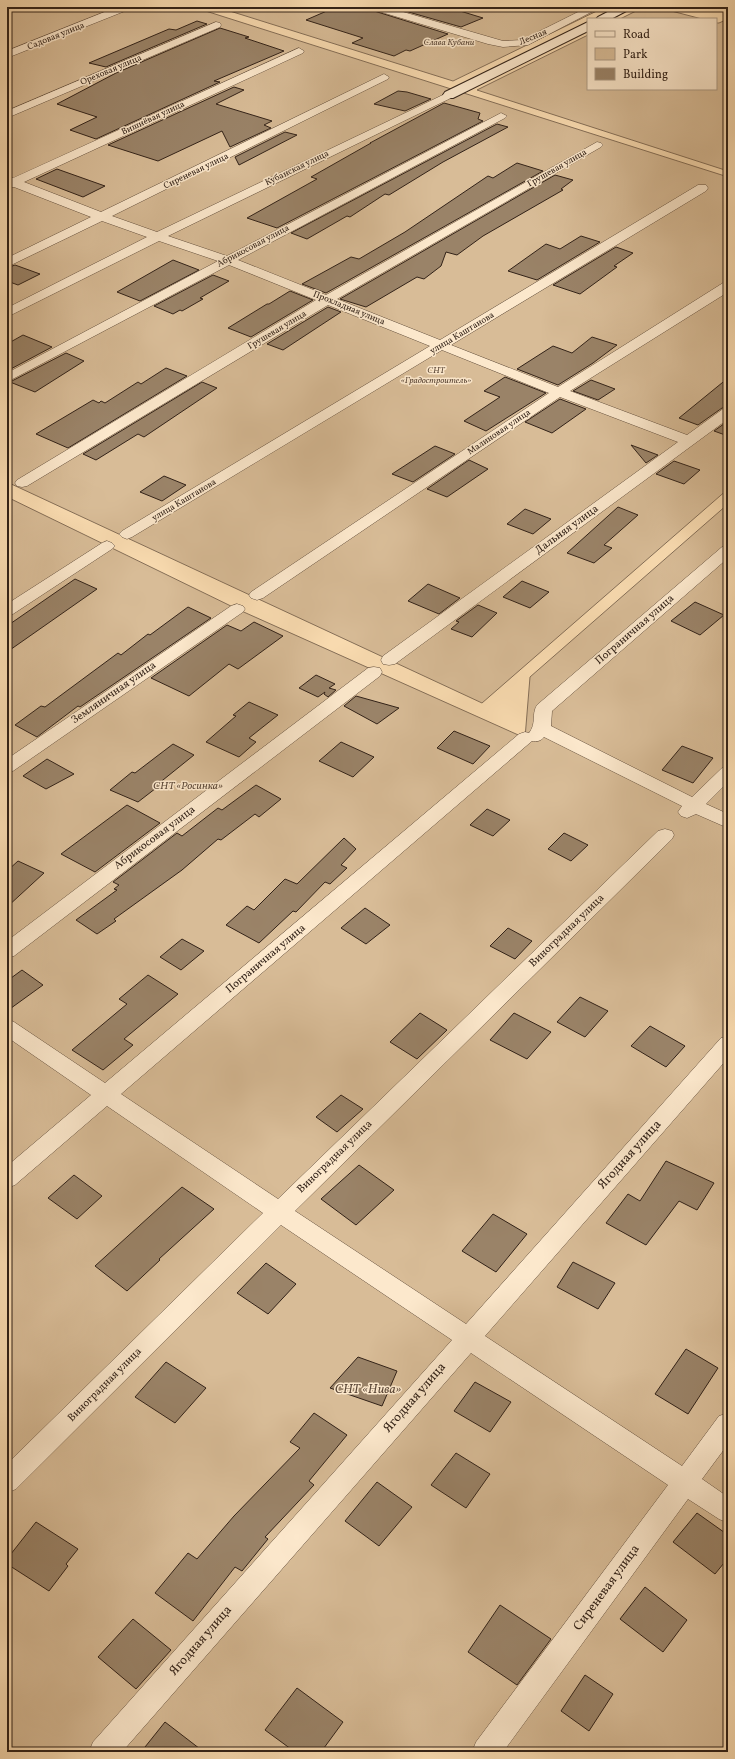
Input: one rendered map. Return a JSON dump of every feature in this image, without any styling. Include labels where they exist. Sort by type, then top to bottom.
[{"type":"street","name":"Садовая улица","points":[[7,55],[126,7]]},
{"type":"street","name":"Лесная","points":[[374,7],[492,42],[516,44],[524,43],[596,7]]},
{"type":"street","points":[[604,18],[626,7]]},
{"type":"street","name":"Ореховая улица","points":[[7,115],[216,25]]},
{"type":"street","name":"Кубанская улица","points":[[7,313],[158,236],[587,26]]},
{"type":"street","name":"Вишнёвая улица","points":[[9,183],[299,51]]},
{"type":"street","name":"Сиреневая улица","points":[[7,263],[103,217],[384,77]]},
{"type":"street","name":"Абрикосовая улица","points":[[7,378],[226,260],[500,116]]},
{"type":"street","name":"Грушевая улица","points":[[22,483],[328,300],[597,145]]},
{"type":"street","name":"Прохладная улица","points":[[9,183],[226,260],[441,346],[690,441]]},
{"type":"street","name":"улица Каштанова","points":[[133,530],[702,188]]},
{"type":"street","name":"Малиновая улица","points":[[256,595],[559,392],[728,286]]},
{"type":"street","name":"Дальняя улица","points":[[389,660],[728,412]]},
{"type":"street","points":[[7,611],[104,549]]},
{"type":"street","name":"Пограничная улица","points":[[7,1179],[534,734],[543,709],[728,550]]},
{"type":"street","name":"Земляничная улица","points":[[7,767],[237,609]]},
{"type":"street","name":"Абрикосовая улица","points":[[7,951],[367,677]]},
{"type":"street","points":[[534,734],[690,809],[728,822]]},
{"type":"street","points":[[690,809],[728,772]]},
{"type":"street","name":"Виноградная улица","points":[[7,1481],[279,1212],[665,835]]},
{"type":"street","points":[[7,1027],[279,1212],[728,1511]]},
{"type":"street","name":"Ягодная улица","points":[[103,1752],[728,1044]]},
{"type":"street","name":"Сиреневая улица","points":[[486,1752],[728,1424]]},
{"type":"green space","name":"СНТ «Градостроитель»","points":[[7,7],[193,7],[728,177],[728,489],[482,703],[7,482]]},
{"type":"green space","name":"Слава Кубани","points":[[217,7],[605,7],[453,81]]},
{"type":"green space","points":[[644,7],[656,7],[698,18],[622,18]]},
{"type":"green space","points":[[728,19],[728,171],[477,90],[587,35],[587,90],[717,90],[717,23]]},
{"type":"green space","name":"СНТ «Нива»","points":[[7,497],[237,609],[525,738],[530,677],[728,504],[728,1752],[7,1752]]},
{"type":"building","points":[[336,7],[369,7],[371,10],[448,34],[410,51],[406,50],[394,56],[352,43],[363,38],[306,20]]},
{"type":"building","points":[[391,7],[447,7],[483,18],[461,27]]},
{"type":"building","points":[[197,21],[207,24],[106,67],[89,63],[169,29],[176,30]]},
{"type":"building","points":[[220,28],[249,37],[245,38],[284,51],[214,81],[220,82],[96,139],[70,130],[97,117],[57,104],[116,73]]},
{"type":"building","points":[[234,87],[244,90],[216,104],[272,121],[264,125],[271,128],[230,147],[222,131],[158,161],[108,145]]},
{"type":"building","points":[[398,91],[431,99],[405,111],[374,104]]},
{"type":"building","points":[[444,103],[480,113],[478,119],[483,121],[277,228],[247,218],[317,179],[311,177]]},
{"type":"building","points":[[497,124],[508,127],[443,162],[389,195],[385,194],[350,217],[347,216],[307,239],[291,233]]},
{"type":"building","points":[[285,132],[297,135],[239,165],[235,157]]},
{"type":"building","points":[[517,163],[543,171],[326,293],[302,284],[351,257],[359,259],[405,232],[488,176],[493,178]]},
{"type":"building","points":[[57,169],[105,186],[83,197],[36,179]]},
{"type":"building","points":[[555,175],[573,180],[561,189],[563,190],[483,236],[457,255],[446,252],[441,266],[424,279],[417,277],[366,307],[340,299]]},
{"type":"building","points":[[581,236],[600,242],[537,280],[508,271],[546,244],[560,249]]},
{"type":"building","points":[[616,247],[633,253],[614,266],[617,267],[580,294],[553,285]]},
{"type":"building","points":[[173,260],[199,270],[140,301],[117,292]]},
{"type":"building","points":[[15,265],[40,274],[18,285],[7,281],[7,268]]},
{"type":"building","points":[[213,275],[229,281],[200,298],[203,299],[182,311],[180,310],[173,314],[154,306]]},
{"type":"building","points":[[290,291],[313,300],[251,337],[228,328],[267,304]]},
{"type":"building","points":[[328,307],[341,312],[283,350],[267,344]]},
{"type":"building","points":[[23,335],[52,347],[7,371],[7,344]]},
{"type":"building","points":[[592,337],[617,345],[593,363],[558,385],[517,369],[553,346],[572,353]]},
{"type":"building","points":[[66,353],[84,361],[35,392],[10,382]]},
{"type":"building","points":[[166,368],[187,376],[68,448],[36,434],[93,400],[99,403],[101,401],[105,403],[138,382],[141,384]]},
{"type":"building","points":[[505,377],[546,393],[486,431],[464,421],[500,397],[484,391]]},
{"type":"building","points":[[728,378],[728,407],[722,408],[698,425],[679,418]]},
{"type":"building","points":[[591,380],[615,389],[598,400],[573,391]]},
{"type":"building","points":[[202,382],[217,388],[144,437],[138,434],[96,460],[83,454]]},
{"type":"building","points":[[560,399],[586,409],[552,433],[525,422]]},
{"type":"building","points":[[728,421],[728,436],[714,431]]},
{"type":"building","points":[[631,445],[658,455],[646,463]]},
{"type":"building","points":[[435,446],[455,454],[413,482],[392,474]]},
{"type":"building","points":[[469,460],[488,469],[447,497],[427,489]]},
{"type":"building","points":[[674,461],[700,470],[684,484],[656,474]]},
{"type":"building","points":[[164,476],[186,485],[162,501],[140,492]]},
{"type":"building","points":[[618,507],[638,515],[604,545],[612,548],[594,563],[567,553]]},
{"type":"building","points":[[525,509],[551,519],[533,534],[507,524]]},
{"type":"building","points":[[75,579],[97,589],[7,652],[7,626]]},
{"type":"building","points":[[522,581],[549,592],[530,608],[503,597]]},
{"type":"building","points":[[428,584],[460,598],[439,614],[408,601]]},
{"type":"building","points":[[695,602],[724,615],[700,635],[671,621]]},
{"type":"building","points":[[478,605],[497,613],[472,637],[451,629],[459,622],[456,621]]},
{"type":"building","points":[[188,607],[211,618],[80,707],[78,706],[37,737],[15,725],[41,706],[45,707],[118,653],[121,655],[148,634],[150,635]]},
{"type":"building","points":[[254,622],[283,636],[238,669],[229,664],[189,696],[151,678],[227,625],[241,631]]},
{"type":"building","points":[[316,675],[335,684],[329,688],[336,690],[328,697],[324,694],[325,692],[318,697],[299,688]]},
{"type":"building","points":[[356,696],[399,708],[377,724],[344,706]]},
{"type":"building","points":[[249,702],[278,715],[249,738],[256,742],[239,757],[206,742],[236,716],[233,715]]},
{"type":"building","points":[[454,731],[490,746],[473,764],[437,748]]},
{"type":"building","points":[[341,742],[374,757],[353,777],[319,761]]},
{"type":"building","points":[[173,744],[194,755],[138,802],[110,790],[132,772],[135,773]]},
{"type":"building","points":[[682,746],[713,758],[693,783],[662,770]]},
{"type":"building","points":[[47,759],[74,774],[46,789],[23,776]]},
{"type":"building","points":[[256,785],[281,799],[259,817],[255,814],[221,840],[218,839],[182,870],[114,919],[116,921],[97,934],[76,920],[117,890],[114,889],[119,885],[113,882],[177,833],[182,836],[218,808],[222,810]]},
{"type":"building","points":[[127,805],[160,823],[95,872],[61,854]]},
{"type":"building","points":[[487,809],[510,820],[493,836],[470,825]]},
{"type":"building","points":[[564,833],[588,845],[571,861],[548,849]]},
{"type":"building","points":[[344,838],[356,849],[341,865],[347,868],[330,884],[325,882],[296,912],[293,911],[259,943],[226,925],[247,906],[254,910],[285,879],[297,884]]},
{"type":"building","points":[[18,861],[44,873],[7,907],[7,871]]},
{"type":"building","points":[[365,908],[390,925],[366,944],[341,928]]},
{"type":"building","points":[[508,928],[532,941],[515,959],[490,946]]},
{"type":"building","points":[[182,939],[204,951],[181,970],[160,957]]},
{"type":"building","points":[[22,970],[43,985],[7,1011],[7,981]]},
{"type":"building","points":[[148,975],[178,994],[124,1039],[133,1045],[103,1070],[72,1050],[127,1004],[119,999]]},
{"type":"building","points":[[580,997],[608,1011],[585,1037],[557,1022]]},
{"type":"building","points":[[420,1013],[447,1030],[417,1059],[390,1042]]},
{"type":"building","points":[[514,1013],[551,1032],[527,1059],[490,1040]]},
{"type":"building","points":[[650,1026],[685,1046],[666,1067],[631,1046]]},
{"type":"building","points":[[341,1095],[363,1109],[337,1132],[316,1117]]},
{"type":"building","points":[[666,1161],[714,1183],[697,1210],[679,1201],[646,1245],[606,1223],[628,1194],[640,1201]]},
{"type":"building","points":[[359,1165],[394,1190],[356,1225],[321,1199]]},
{"type":"building","points":[[74,1175],[102,1196],[77,1219],[48,1198]]},
{"type":"building","points":[[182,1187],[214,1209],[159,1259],[160,1260],[127,1291],[95,1266]]},
{"type":"building","points":[[493,1214],[527,1234],[496,1272],[462,1251]]},
{"type":"building","points":[[573,1262],[615,1283],[598,1309],[557,1287]]},
{"type":"building","points":[[266,1263],[296,1284],[268,1314],[237,1293]]},
{"type":"building","points":[[686,1349],[718,1368],[688,1414],[655,1394]]},
{"type":"building","points":[[358,1357],[397,1371],[382,1406],[330,1388]]},
{"type":"building","points":[[166,1362],[206,1388],[175,1423],[135,1397]]},
{"type":"building","points":[[475,1382],[511,1402],[490,1432],[454,1411]]},
{"type":"building","points":[[314,1413],[347,1435],[309,1481],[314,1485],[265,1537],[268,1539],[242,1571],[235,1567],[193,1621],[155,1593],[188,1553],[197,1559],[234,1516],[300,1448],[290,1442]]},
{"type":"building","points":[[456,1453],[490,1474],[466,1508],[431,1485]]},
{"type":"building","points":[[377,1482],[412,1507],[379,1546],[345,1521]]},
{"type":"building","points":[[697,1513],[728,1535],[728,1558],[715,1574],[673,1542]]},
{"type":"building","points":[[36,1522],[78,1549],[66,1564],[68,1566],[49,1591],[7,1564],[7,1559]]},
{"type":"building","points":[[645,1587],[687,1620],[663,1652],[620,1619]]},
{"type":"building","points":[[500,1605],[551,1639],[517,1685],[468,1652]]},
{"type":"building","points":[[133,1619],[171,1650],[136,1689],[98,1657]]},
{"type":"building","points":[[585,1675],[613,1694],[589,1731],[561,1711]]},
{"type":"building","points":[[297,1688],[343,1722],[321,1752],[295,1752],[265,1730]]},
{"type":"building","points":[[165,1722],[204,1752],[141,1752]]},
{"type":"park label","name":"СНТ «Росинка»","points":[[188,786]]}]
